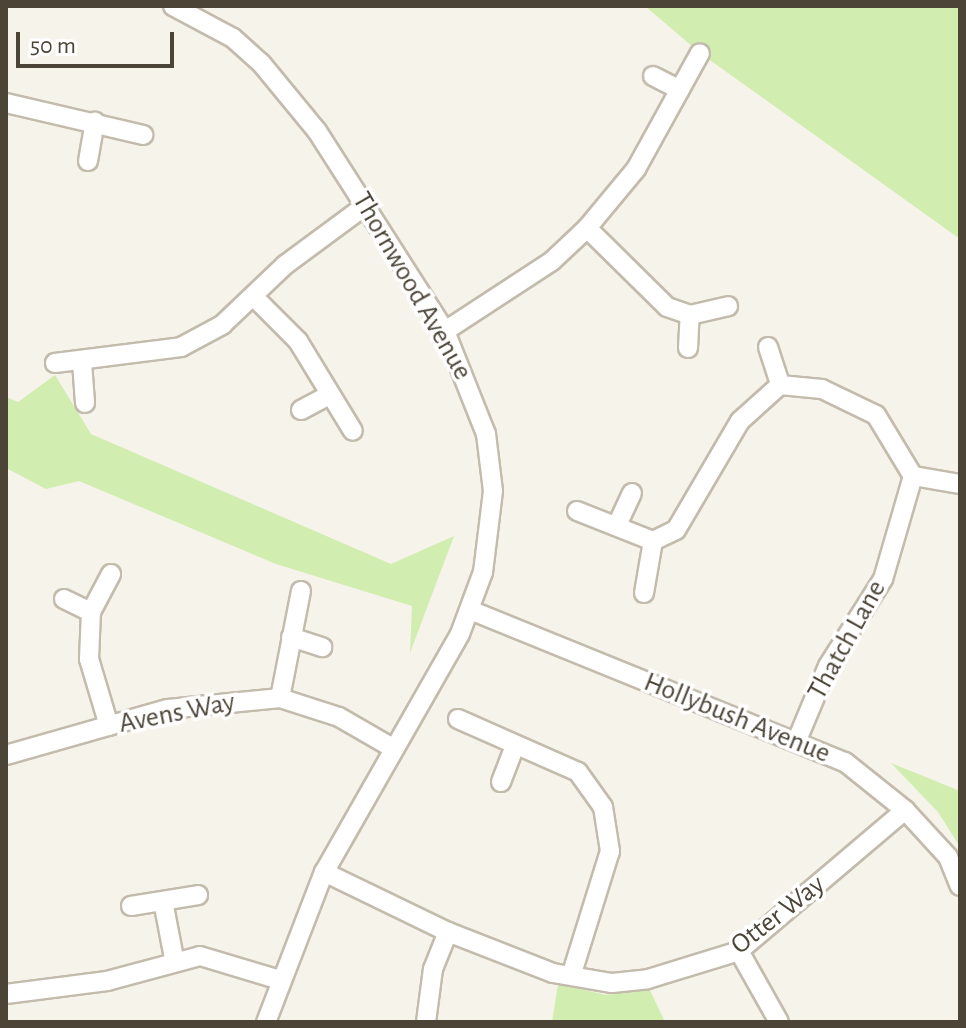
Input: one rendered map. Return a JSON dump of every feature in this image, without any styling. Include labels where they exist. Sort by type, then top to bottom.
[{"type":"street","name":"Thornwood Avenue","points":[[173,6],[233,38],[261,63],[317,131],[366,205],[445,331],[486,434],[493,491],[491,536],[470,610],[324,872],[266,1022]]},
{"type":"street","points":[[445,331],[552,261],[587,228],[636,169],[700,53]]},
{"type":"street","points":[[653,76],[680,90]]},
{"type":"street","points":[[6,103],[143,135]]},
{"type":"street","points":[[88,161],[95,122]]},
{"type":"street","points":[[55,363],[82,362],[181,347],[255,298],[285,265],[366,205]]},
{"type":"street","points":[[587,228],[642,289],[690,315],[728,306]]},
{"type":"street","points":[[255,298],[298,341],[353,431]]},
{"type":"street","points":[[688,348],[690,315]]},
{"type":"street","points":[[768,347],[780,385]]},
{"type":"street","points":[[82,362],[85,403]]},
{"type":"street","points":[[653,541],[676,530],[740,421],[780,385],[822,389],[857,401],[893,434],[913,476],[960,484]]},
{"type":"street","points":[[301,410],[329,395]]},
{"type":"street","name":"Thatch Lane","points":[[797,740],[828,666],[883,579],[913,476]]},
{"type":"street","points":[[618,523],[632,493]]},
{"type":"street","points":[[577,511],[618,523],[653,541]]},
{"type":"street","points":[[644,593],[653,541]]},
{"type":"street","points":[[109,726],[89,659],[91,612],[111,574]]},
{"type":"street","points":[[280,698],[301,591]]},
{"type":"street","points":[[64,599],[91,612]]},
{"type":"street","name":"Hollybush Avenue","points":[[470,610],[845,762],[905,810],[948,857],[960,886]]},
{"type":"street","points":[[291,637],[322,647]]},
{"type":"street","name":"Avens Way","points":[[6,755],[204,702],[280,698],[339,717],[391,747]]},
{"type":"street","points":[[458,719],[578,772],[603,807],[610,851],[572,973]]},
{"type":"street","points":[[501,782],[515,745]]},
{"type":"street","name":"Otter Way","points":[[324,872],[448,932],[553,973],[572,973],[612,983],[648,979],[739,951],[905,810]]},
{"type":"street","points":[[131,906],[198,895]]},
{"type":"street","points":[[163,901],[174,958]]},
{"type":"street","points":[[426,1022],[433,969],[448,932]]},
{"type":"street","points":[[739,951],[779,1022]]},
{"type":"street","points":[[6,994],[107,981],[174,958],[219,958],[280,980]]},
{"type":"green space","points":[[645,6],[960,6],[960,239],[700,53]]},
{"type":"green space","points":[[55,375],[91,434],[391,564],[454,536],[410,653],[412,606],[276,564],[79,481],[46,489],[6,468],[6,397],[18,402]]},
{"type":"green space","points":[[891,763],[960,791],[960,847],[938,812]]},
{"type":"green space","points":[[558,984],[606,995],[648,986],[665,1022],[552,1022]]}]
